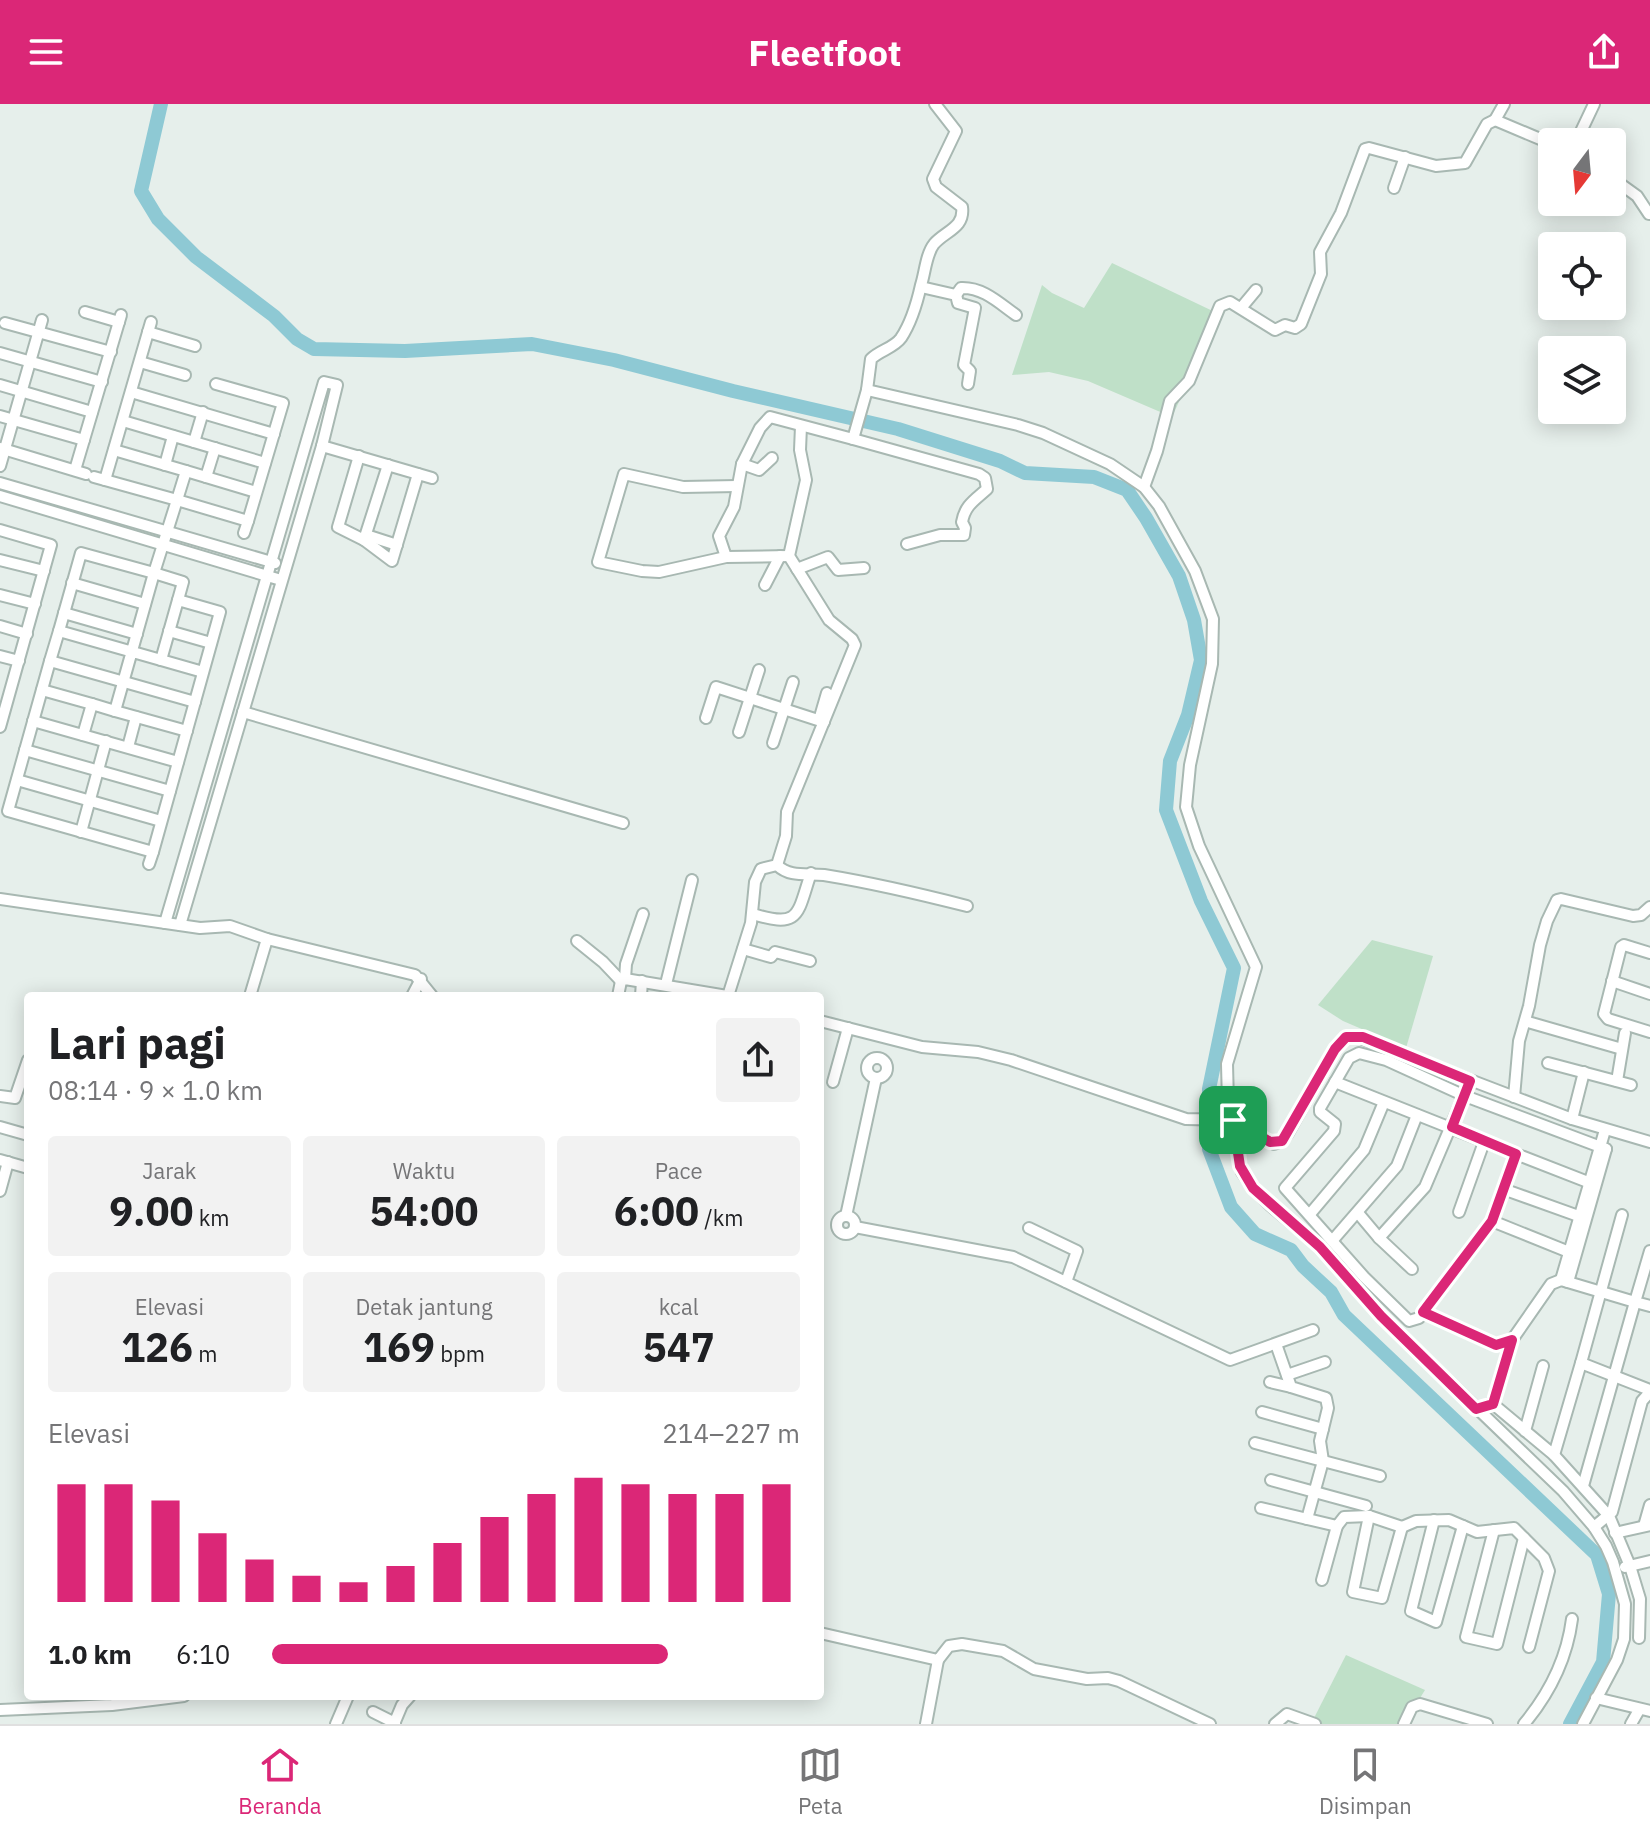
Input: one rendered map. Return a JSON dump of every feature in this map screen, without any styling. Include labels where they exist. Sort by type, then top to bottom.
[{"type":"street","points":[[854,435],[867,390],[871,359],[898,342],[909,322],[935,243],[953,231],[962,216],[962,207],[936,187],[933,179],[956,131],[935,104]]},
{"type":"street","points":[[1144,487],[1170,401],[1189,381],[1219,308],[1229,302],[1275,330],[1285,325],[1299,326],[1321,274],[1320,252],[1341,213],[1365,149],[1436,166],[1465,163],[1487,124],[1495,120],[1504,104]]},
{"type":"street","points":[[1583,128],[1594,104]]},
{"type":"street","points":[[1495,120],[1538,138]]},
{"type":"street","points":[[1394,188],[1405,157]]},
{"type":"street","points":[[1626,188],[1637,196],[1649,214]]},
{"type":"street","points":[[921,287],[956,295]]},
{"type":"street","points":[[968,384],[970,371],[964,365],[975,308],[958,303],[956,295],[961,288],[972,289],[994,298],[1016,315]]},
{"type":"street","points":[[1241,308],[1256,290]]},
{"type":"street","points":[[85,312],[120,319],[84,440],[90,475]]},
{"type":"street","points":[[0,466],[2,449],[42,320]]},
{"type":"street","points":[[5,323],[111,352]]},
{"type":"street","points":[[90,475],[114,450],[150,327],[195,346]]},
{"type":"street","points":[[0,353],[102,382]]},
{"type":"street","points":[[140,362],[185,375]]},
{"type":"street","points":[[165,923],[324,382],[337,385],[322,446],[180,925]]},
{"type":"street","points":[[216,384],[283,403],[244,533]]},
{"type":"street","points":[[0,385],[92,412]]},
{"type":"street","points":[[867,390],[1043,433],[1110,464],[1144,487],[1159,506],[1183,546],[1213,619],[1212,664],[1190,765],[1186,807],[1199,846],[1256,967],[1227,1064],[1226,1087],[1240,1166],[1253,1188],[1320,1247],[1381,1316],[1482,1407],[1563,1491],[1615,1533],[1630,1566],[1644,1637],[1624,1639]]},
{"type":"street","points":[[131,392],[274,434]]},
{"type":"street","points":[[194,442],[203,412]]},
{"type":"street","points":[[0,416],[84,440]]},
{"type":"street","points":[[726,557],[719,536],[734,507],[742,464],[760,428],[770,417],[854,435],[985,478],[987,489],[966,506],[962,522],[964,535],[940,535],[907,544]]},
{"type":"street","points":[[123,421],[265,463]]},
{"type":"street","points":[[765,585],[785,556],[806,480],[800,450],[801,426]]},
{"type":"street","points":[[165,465],[173,436]]},
{"type":"street","points":[[322,446],[432,478]]},
{"type":"street","points":[[206,477],[215,448]]},
{"type":"street","points":[[2,449],[248,521]]},
{"type":"street","points":[[114,450],[256,492]]},
{"type":"street","points":[[359,456],[338,527],[365,538],[397,545]]},
{"type":"street","points":[[742,464],[759,470],[772,458]]},
{"type":"street","points":[[365,538],[388,465]]},
{"type":"street","points":[[115,711],[186,471]]},
{"type":"street","points":[[365,538],[392,561],[418,474]]},
{"type":"street","points":[[737,486],[683,487],[624,474],[598,562],[659,572],[726,557],[785,556],[797,569],[829,620],[854,641],[854,648],[807,756]]},
{"type":"street","points":[[0,483],[285,565]]},
{"type":"street","points":[[0,496],[281,580]]},
{"type":"street","points":[[0,530],[51,545],[19,661],[5,692],[0,724]]},
{"type":"street","points":[[153,852],[8,811],[81,553],[183,582],[161,660]]},
{"type":"street","points":[[797,569],[828,557],[838,570],[864,568]]},
{"type":"street","points":[[0,560],[44,571]]},
{"type":"street","points":[[72,583],[145,604]]},
{"type":"street","points":[[0,595],[35,604]]},
{"type":"street","points":[[149,864],[220,612],[178,600]]},
{"type":"street","points":[[64,613],[137,634]]},
{"type":"street","points":[[0,626],[27,634]]},
{"type":"street","points":[[59,631],[203,672]]},
{"type":"street","points":[[169,631],[211,643]]},
{"type":"street","points":[[0,656],[19,661]]},
{"type":"street","points":[[50,661],[195,702]]},
{"type":"street","points":[[739,732],[759,670]]},
{"type":"street","points":[[773,743],[793,682]]},
{"type":"street","points":[[706,718],[716,687],[821,721]]},
{"type":"street","points":[[42,690],[187,731]]},
{"type":"street","points":[[777,865],[786,836],[787,812],[821,721],[827,693]]},
{"type":"street","points":[[83,735],[92,704]]},
{"type":"street","points":[[226,715],[242,716],[623,823]]},
{"type":"street","points":[[128,747],[136,717]]},
{"type":"street","points":[[33,721],[178,762]]},
{"type":"street","points":[[81,832],[106,741]]},
{"type":"street","points":[[25,750],[170,791]]},
{"type":"street","points":[[17,780],[161,821]]},
{"type":"street","points":[[777,865],[789,873],[811,873],[896,887],[967,906]]},
{"type":"street","points":[[726,992],[753,914],[755,882],[759,872],[777,865]]},
{"type":"street","points":[[753,914],[776,921],[792,918],[798,910],[811,873]]},
{"type":"street","points":[[666,984],[692,880]]},
{"type":"street","points":[[0,899],[200,928],[230,926],[267,939],[415,975],[429,992]]},
{"type":"street","points":[[1514,1097],[1519,1041],[1540,945],[1557,900],[1633,916],[1642,914],[1650,907]]},
{"type":"street","points":[[619,992],[643,914]]},
{"type":"street","points":[[251,992],[267,939]]},
{"type":"street","points":[[577,941],[623,980],[705,992]]},
{"type":"street","points":[[1650,953],[1622,946],[1604,1014],[1606,1019],[1650,1032]]},
{"type":"street","points":[[743,949],[771,957],[775,952],[810,961]]},
{"type":"street","points":[[414,992],[421,979]]},
{"type":"street","points":[[641,992],[642,981]]},
{"type":"street","points":[[1612,981],[1650,994]]},
{"type":"street","points":[[824,1022],[922,1047],[1002,1057],[1188,1119],[1231,1120],[1270,1142],[1282,1141],[1335,1049],[1346,1037],[1363,1037],[1572,1119],[1650,1142]]},
{"type":"street","points":[[1528,1022],[1622,1049]]},
{"type":"street","points":[[833,1082],[848,1028]]},
{"type":"street","points":[[1617,1081],[1625,1033]]},
{"type":"street","points":[[882,1037],[878,1058],[884,1061],[886,1071],[876,1078],[846,1216],[852,1218],[855,1227],[1013,1257],[1230,1360],[1313,1330]]},
{"type":"street","points":[[1516,1154],[1492,1221],[1416,1320],[1407,1320],[1285,1190],[1335,1129],[1335,1124],[1319,1109],[1349,1058],[1359,1053],[1386,1060],[1465,1096],[1602,1148]]},
{"type":"street","points":[[1548,1063],[1631,1085]]},
{"type":"street","points":[[1572,1119],[1584,1072]]},
{"type":"street","points":[[15,1098],[24,1073]]},
{"type":"street","points":[[1379,1238],[1425,1187],[1470,1081]]},
{"type":"street","points":[[1335,1082],[1592,1184]]},
{"type":"street","points":[[0,1096],[24,1101]]},
{"type":"street","points":[[1310,1214],[1364,1150],[1384,1102]]},
{"type":"street","points":[[1332,1241],[1397,1166],[1417,1115]]},
{"type":"street","points":[[0,1127],[24,1134]]},
{"type":"street","points":[[1564,1281],[1608,1131]]},
{"type":"street","points":[[1459,1212],[1484,1142]]},
{"type":"street","points":[[0,1191],[4,1161],[24,1167]]},
{"type":"street","points":[[1503,1189],[1581,1217]]},
{"type":"street","points":[[1358,1213],[1412,1269]]},
{"type":"street","points":[[1554,1455],[1622,1215]]},
{"type":"street","points":[[1492,1221],[1570,1253]]},
{"type":"street","points":[[1029,1228],[1077,1251],[1066,1282]]},
{"type":"street","points":[[1583,1486],[1650,1251]]},
{"type":"street","points":[[1482,1407],[1512,1340],[1547,1288],[1564,1281],[1600,1294],[1650,1306]]},
{"type":"street","points":[[1423,1312],[1496,1345],[1512,1340]]},
{"type":"street","points":[[1276,1344],[1291,1387]]},
{"type":"street","points":[[1287,1375],[1325,1362]]},
{"type":"street","points":[[1581,1363],[1650,1391],[1642,1401],[1602,1522]]},
{"type":"street","points":[[1525,1431],[1543,1366]]},
{"type":"street","points":[[1270,1382],[1326,1398],[1328,1408],[1320,1441],[1323,1461],[1307,1519]]},
{"type":"street","points":[[1482,1407],[1525,1431],[1554,1455],[1583,1486],[1602,1522],[1615,1569],[1636,1601]]},
{"type":"street","points":[[1262,1412],[1323,1429]]},
{"type":"street","points":[[1255,1443],[1380,1476]]},
{"type":"street","points":[[1271,1480],[1368,1511],[1402,1527],[1416,1521],[1449,1520],[1477,1532],[1514,1528],[1544,1558],[1549,1571],[1529,1647]]},
{"type":"street","points":[[1615,1533],[1647,1526],[1650,1505]]},
{"type":"street","points":[[1261,1508],[1337,1526]]},
{"type":"street","points":[[1322,1580],[1337,1526],[1344,1517],[1368,1511]]},
{"type":"street","points":[[1368,1511],[1353,1592],[1382,1598],[1402,1527]]},
{"type":"street","points":[[1434,1520],[1411,1611],[1436,1622],[1463,1526]]},
{"type":"street","points":[[1494,1530],[1466,1637],[1497,1644],[1524,1538]]},
{"type":"street","points":[[1615,1569],[1650,1561]]},
{"type":"street","points":[[1583,1724],[1617,1660],[1636,1601]]},
{"type":"street","points":[[1524,1724],[1555,1675],[1569,1639],[1572,1619]]},
{"type":"street","points":[[824,1634],[938,1660]]},
{"type":"street","points":[[926,1724],[938,1660],[955,1643],[1008,1653],[1034,1669],[1087,1679],[1119,1681],[1210,1724]]},
{"type":"street","points":[[1596,1698],[1644,1710],[1631,1724]]},
{"type":"street","points":[[0,1710],[152,1700]]},
{"type":"street","points":[[336,1724],[346,1700]]},
{"type":"street","points":[[373,1712],[395,1724],[406,1700]]},
{"type":"street","points":[[1404,1724],[1412,1707],[1420,1704],[1487,1724]]},
{"type":"street","points":[[1275,1724],[1287,1714],[1315,1724]]},
{"type":"green space","points":[[1112,263],[1219,314],[1172,417],[1088,381],[1049,372],[1012,375],[1042,285],[1084,308]]},
{"type":"green space","points":[[1372,940],[1433,956],[1406,1048],[1343,1021],[1318,1005]]},
{"type":"green space","points":[[1346,1655],[1425,1690],[1404,1724],[1311,1724]]},
{"type":"waterway","points":[[161,104],[141,191],[158,219],[196,257],[274,316],[297,339],[314,349],[405,351],[532,344],[614,360],[898,429],[1000,461],[1025,473],[1094,477],[1127,490],[1179,576],[1194,620],[1201,660],[1188,715],[1170,761],[1166,810],[1201,901],[1234,968],[1209,1089],[1209,1149],[1231,1207],[1255,1234],[1291,1250],[1331,1292],[1344,1315],[1597,1555],[1609,1594],[1603,1662],[1570,1724]]},
{"type":"route","points":[[1352,1036],[1400,1051],[1470,1081],[1452,1127],[1516,1154],[1492,1221],[1423,1312],[1496,1345],[1512,1340],[1493,1404],[1476,1409],[1381,1316],[1320,1247],[1253,1188],[1240,1166],[1233,1120],[1274,1144],[1282,1141],[1335,1049],[1346,1037],[1352,1036]]}]
